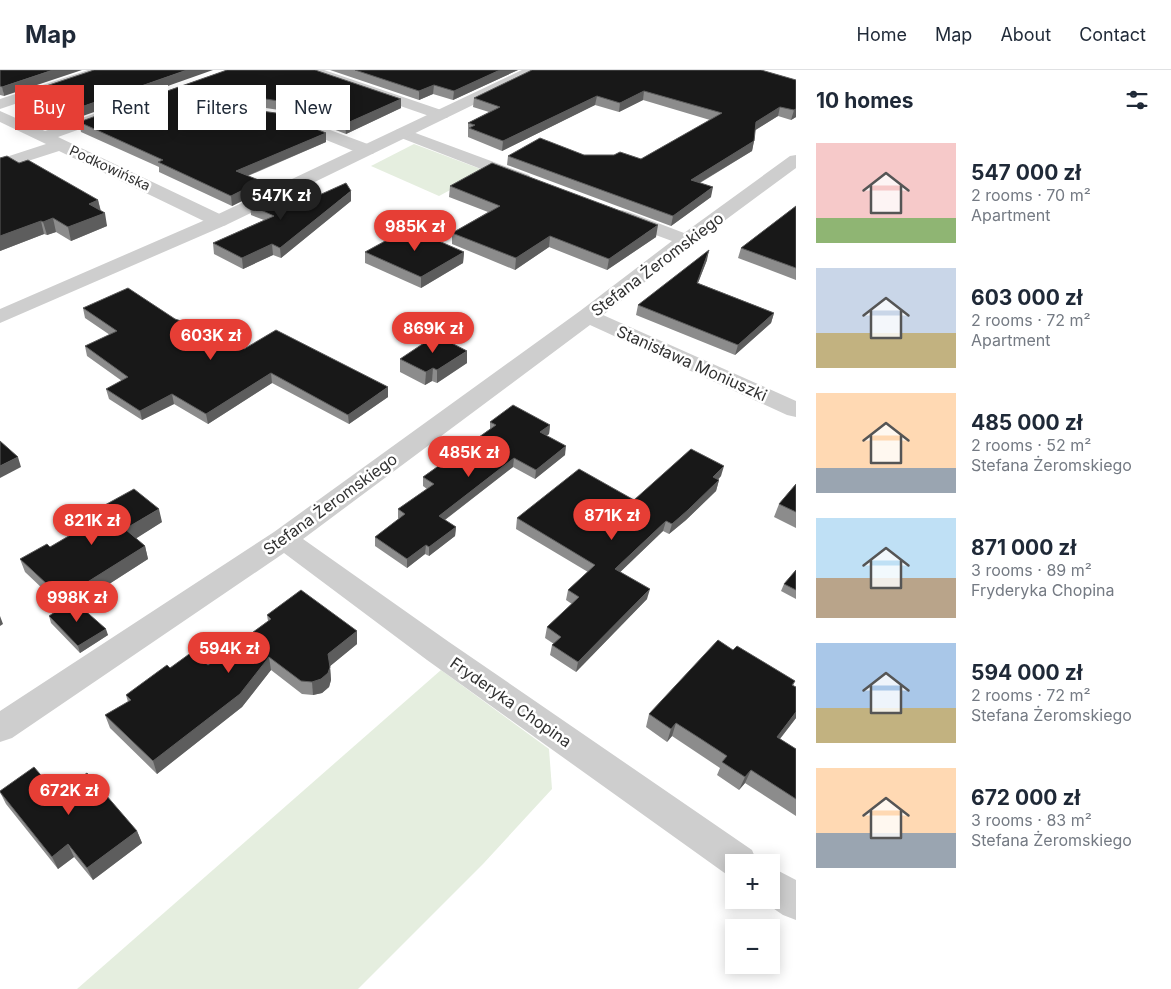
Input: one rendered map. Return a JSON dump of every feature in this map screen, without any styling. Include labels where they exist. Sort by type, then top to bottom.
[{"type":"street","points":[[0,104],[102,70]]},
{"type":"street","points":[[310,70],[441,115]]},
{"type":"street","points":[[0,317],[219,221],[534,70]]},
{"type":"street","points":[[275,115],[367,150]]},
{"type":"street","name":"Podkowińska","points":[[0,116],[219,221]]},
{"type":"street","points":[[44,137],[94,119]]},
{"type":"street","points":[[402,133],[538,184]]},
{"type":"street","points":[[0,165],[60,145]]},
{"type":"street","name":"Stefana Żeromskiego","points":[[0,728],[284,538],[588,316],[686,240],[785,180],[796,160]]},
{"type":"street","points":[[603,209],[686,240]]},
{"type":"street","name":"Stanisława Moniuszki","points":[[588,316],[796,410]]},
{"type":"street","name":"Fryderyka Chopina","points":[[284,538],[438,651],[728,854]]},
{"type":"street","points":[[780,891],[796,902]]},
{"type":"green space","points":[[414,144],[486,171],[439,196],[371,166]]},
{"type":"green space","points":[[441,670],[549,749],[552,789],[483,864],[358,989],[77,989]]},
{"type":"building","points":[[0,70],[53,70],[2,87],[0,86]]},
{"type":"building","points":[[94,70],[187,70],[144,85],[94,85],[94,102],[84,106],[84,85],[49,85]]},
{"type":"building","points":[[227,70],[315,70],[401,99],[350,122],[350,85],[276,85],[276,101],[266,99],[266,85],[184,85]]},
{"type":"building","points":[[355,70],[500,70],[454,91],[434,85],[419,91]]},
{"type":"building","points":[[532,70],[761,70],[796,80],[796,109],[780,107],[756,122],[754,141],[691,180],[713,187],[673,216],[508,156],[540,138],[584,155],[614,155],[620,152],[641,159],[722,113],[644,91],[620,103],[597,96],[503,141],[469,128],[475,125],[468,123],[500,107],[474,98]]},
{"type":"building","points":[[178,87],[178,130],[266,130],[266,112],[276,113],[276,130],[318,130],[326,133],[236,171],[261,181],[231,196],[158,162],[163,160],[97,130],[168,130],[168,91]]},
{"type":"building","points":[[94,117],[94,129],[84,124],[84,120]]},
{"type":"building","points":[[7,156],[19,163],[28,160],[98,200],[89,204],[105,213],[68,227],[53,218],[0,236],[0,158]]},
{"type":"building","points":[[492,163],[658,225],[609,259],[550,236],[516,258],[452,233],[500,206],[450,186]]},
{"type":"building","points":[[346,183],[351,191],[280,248],[272,244],[242,258],[213,243],[274,216],[250,205],[281,190],[306,201]]},
{"type":"building","points":[[796,206],[796,268],[741,248]]},
{"type":"building","points":[[409,228],[464,252],[421,277],[365,252]]},
{"type":"building","points":[[709,250],[697,283],[774,313],[738,345],[638,305]]},
{"type":"building","points":[[128,288],[175,319],[214,332],[244,349],[276,330],[388,387],[348,415],[271,373],[206,414],[172,394],[140,411],[106,389],[128,377],[85,346],[117,331],[83,308]]},
{"type":"building","points":[[436,335],[467,351],[437,370],[433,368],[426,372],[400,359]]},
{"type":"building","points":[[513,405],[550,425],[540,432],[566,446],[536,470],[514,458],[439,516],[456,527],[429,547],[426,545],[407,559],[375,537],[405,514],[398,509],[434,484],[423,477],[496,425],[490,422]]},
{"type":"building","points":[[0,441],[18,457],[0,466]]},
{"type":"building","points":[[691,449],[724,466],[713,477],[719,480],[672,524],[666,521],[615,569],[650,589],[578,662],[552,645],[561,637],[547,627],[579,597],[568,590],[595,565],[517,518],[579,469],[634,500]]},
{"type":"building","points":[[796,484],[796,512],[779,504]]},
{"type":"building","points":[[134,489],[159,509],[125,529],[145,546],[62,598],[20,559],[47,544],[50,547],[101,517],[94,511]]},
{"type":"building","points":[[796,570],[796,590],[784,584]]},
{"type":"building","points":[[301,590],[357,631],[328,654],[330,667],[328,673],[321,679],[312,682],[301,681],[269,657],[240,694],[153,761],[105,715],[131,700],[126,695],[167,665],[170,668],[192,652],[208,665],[271,619],[267,615]]},
{"type":"building","points":[[73,600],[106,629],[78,646],[49,616]]},
{"type":"building","points":[[718,640],[733,650],[737,646],[795,681],[792,685],[796,687],[796,712],[777,737],[796,749],[796,799],[751,770],[745,777],[722,762],[727,756],[676,723],[671,729],[649,714]]},
{"type":"building","points":[[34,767],[57,794],[87,773],[137,831],[87,868],[68,844],[52,857],[0,792]]}]
